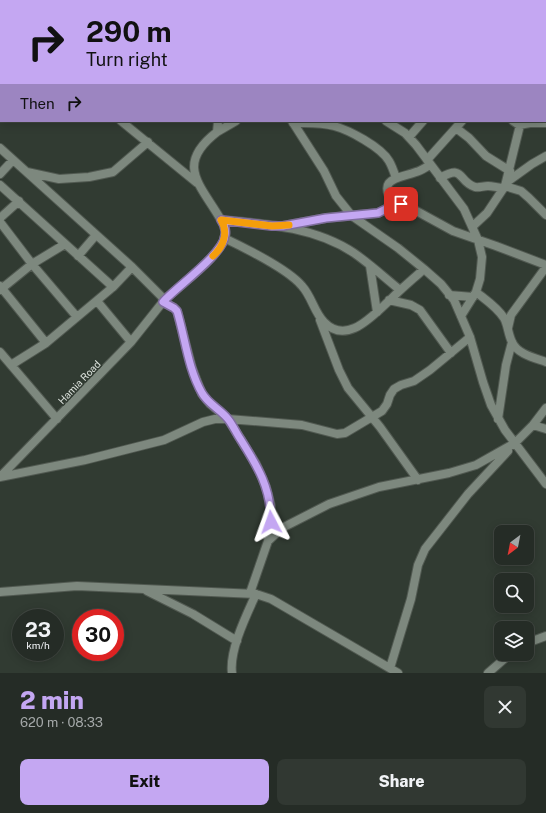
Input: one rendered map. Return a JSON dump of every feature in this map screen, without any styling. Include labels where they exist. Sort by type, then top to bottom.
[{"type":"street","points":[[122,122],[198,184]]},
{"type":"street","points":[[217,132],[218,122]]},
{"type":"street","points":[[234,122],[205,141],[200,147],[195,158],[194,173],[198,184],[224,225],[226,236],[224,238],[285,272],[302,284],[310,296],[343,379],[354,396],[380,427],[418,480]]},
{"type":"street","points":[[293,122],[334,123],[379,150],[388,160],[396,178]]},
{"type":"street","points":[[293,122],[324,171],[336,196],[352,216],[398,248],[441,284],[454,300],[470,336],[491,405],[505,430],[546,484]]},
{"type":"street","points":[[409,137],[422,122]]},
{"type":"street","points":[[394,205],[388,197],[386,187],[390,181],[418,172],[429,162],[461,122]]},
{"type":"street","points":[[473,226],[487,213],[505,185],[510,170],[518,122],[546,123]]},
{"type":"street","points":[[395,123],[409,137],[464,209],[473,226],[478,240],[482,257],[480,279],[475,294],[461,316]]},
{"type":"street","points":[[456,128],[469,138],[486,156],[510,170]]},
{"type":"street","points":[[26,172],[59,179],[89,178],[113,172],[148,142]]},
{"type":"street","points":[[0,148],[132,267],[163,300],[177,311],[192,368],[202,394],[210,404],[228,418],[256,464],[266,487],[271,506],[271,522],[268,541],[237,641],[231,668],[232,673]]},
{"type":"street","points":[[505,185],[532,164],[546,156]]},
{"type":"street","points":[[0,174],[13,160]]},
{"type":"street","points":[[440,178],[448,173],[457,172],[472,186],[505,185],[521,192],[545,213]]},
{"type":"street","points":[[0,185],[113,287]]},
{"type":"street","points":[[0,218],[18,201]]},
{"type":"street","points":[[221,220],[283,226],[326,218],[378,213],[394,205],[401,204],[411,208],[453,232],[546,266],[512,315],[508,328]]},
{"type":"street","points":[[0,222],[32,264],[77,317]]},
{"type":"street","points":[[283,226],[328,239],[354,253],[400,290]]},
{"type":"street","points":[[78,256],[96,235]]},
{"type":"street","name":"Hamia Road","points":[[0,477],[131,342],[163,300],[217,252],[224,238]]},
{"type":"street","points":[[46,343],[1,288],[32,264],[65,244]]},
{"type":"street","points":[[370,266],[377,312]]},
{"type":"street","points":[[11,365],[46,343],[113,287],[132,267]]},
{"type":"street","points":[[318,316],[328,326],[335,330],[346,331],[356,328],[367,321],[424,270]]},
{"type":"street","points":[[449,294],[475,294],[496,307],[504,318],[512,342],[517,349],[525,354],[546,362]]},
{"type":"street","points":[[389,300],[411,305],[420,310],[451,353]]},
{"type":"street","points":[[96,301],[131,342]]},
{"type":"street","points":[[0,477],[85,460],[164,440],[203,422],[215,419],[228,418],[302,425],[341,434],[345,433],[385,408],[394,389],[414,381],[430,370],[470,336]]},
{"type":"street","points":[[498,419],[506,365],[512,342]]},
{"type":"street","points":[[0,352],[57,419]]},
{"type":"street","points":[[390,668],[411,599],[418,564],[425,549],[468,494],[533,425],[546,408]]},
{"type":"street","points":[[533,425],[546,429]]},
{"type":"street","points":[[268,541],[282,528],[329,504],[379,487],[449,474],[476,465],[515,443]]},
{"type":"street","points":[[0,592],[77,586],[253,593],[271,599],[398,673]]},
{"type":"street","points":[[145,589],[192,614],[237,641]]},
{"type":"street","points":[[534,640],[546,636]]},
{"type":"street","points":[[488,673],[502,661]]},
{"type":"slow traffic","points":[[213,256],[226,236],[224,225],[221,220],[272,226],[289,225]]},
{"type":"route","points":[[271,522],[271,506],[266,487],[256,464],[228,418],[210,404],[202,394],[192,368],[177,311],[163,301],[217,252],[226,236],[224,225],[221,220],[283,226],[326,218],[378,213],[394,205],[401,204]]}]
